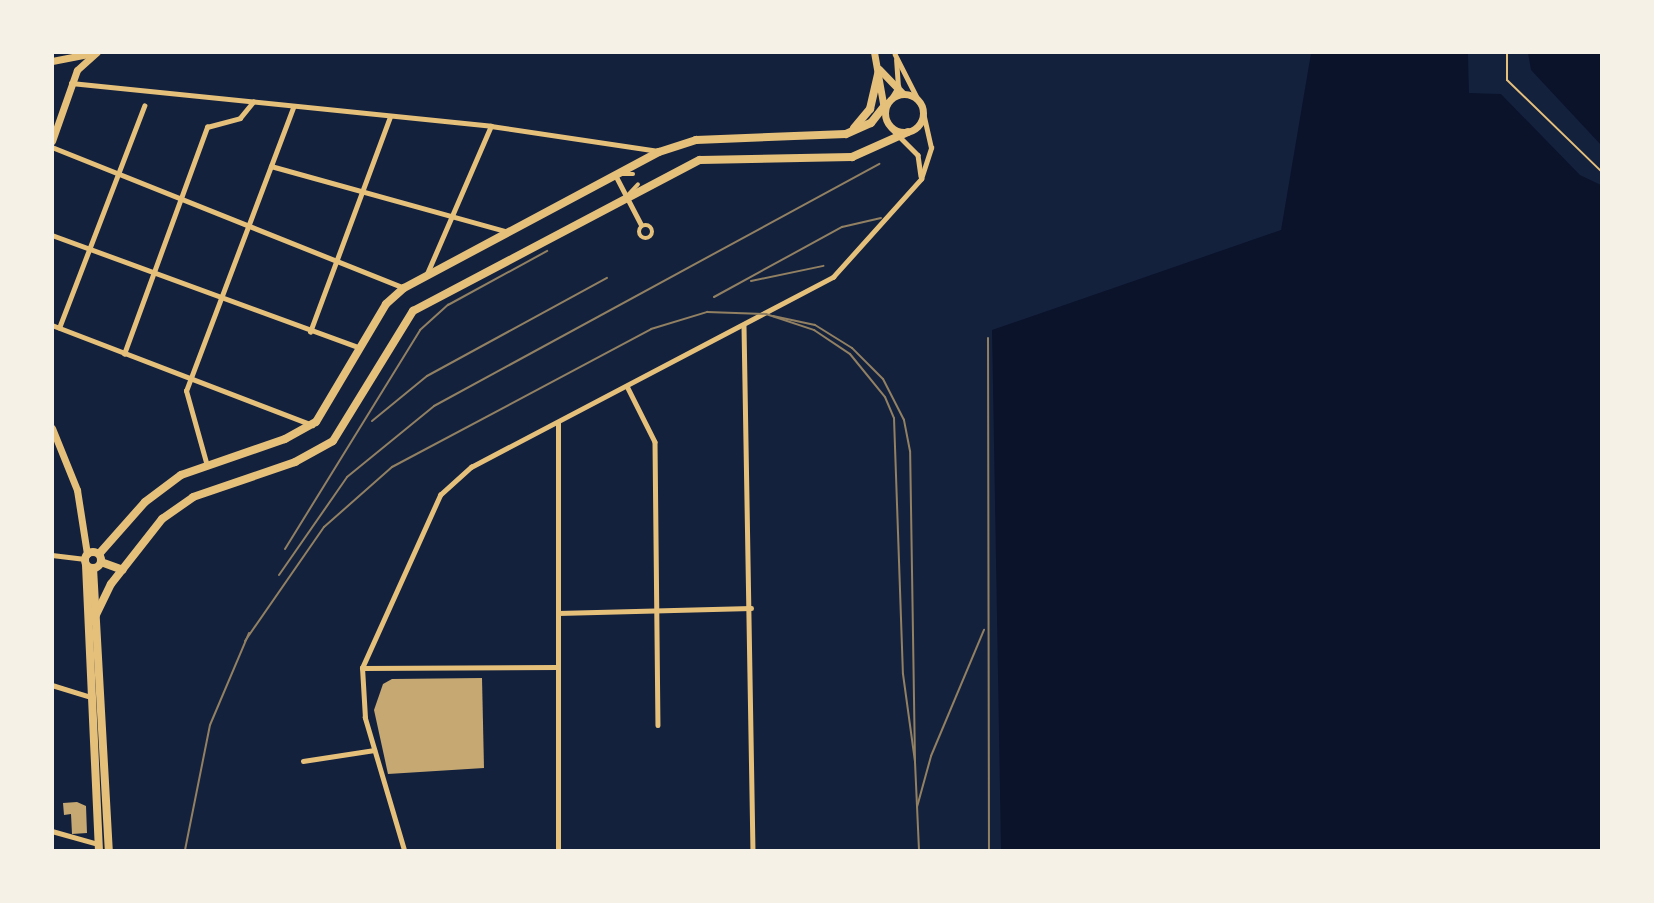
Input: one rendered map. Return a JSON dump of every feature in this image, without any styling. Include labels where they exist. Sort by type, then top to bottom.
[{"type":"main road","points":[[56,60],[96,52]]},
{"type":"main road","points":[[71,82],[96,52]]},
{"type":"main road","points":[[874,52],[878,74],[891,102]]},
{"type":"main road","points":[[52,141],[71,82],[70,64],[56,60]]},
{"type":"main road","points":[[876,64],[891,102],[891,128],[908,132]]},
{"type":"main road","points":[[846,134],[870,110],[878,74]]},
{"type":"main road","points":[[93,621],[123,570],[162,519],[193,497],[295,462],[333,441],[413,311],[627,196],[700,160],[852,157],[918,126],[921,106],[891,102]]},
{"type":"main road","points":[[88,561],[100,558],[145,502],[182,475],[312,425],[339,389],[386,304],[404,288],[659,152],[696,140],[846,134],[871,123],[891,102]]},
{"type":"main road","points":[[52,428],[77,490],[88,561],[109,850]]},
{"type":"main road","points":[[88,561],[100,558],[123,570]]},
{"type":"main road","points":[[88,561],[89,696],[98,847]]},
{"type":"street","points":[[891,102],[895,53]]},
{"type":"street","points":[[404,850],[365,718],[362,668],[440,495],[471,467],[628,388],[840,271],[921,179],[931,148],[921,106],[895,53]]},
{"type":"street","points":[[71,82],[293,108],[491,126],[659,152]]},
{"type":"street","points":[[124,354],[207,127],[240,118],[253,102]]},
{"type":"street","points":[[59,328],[144,106]]},
{"type":"street","points":[[207,466],[186,391],[224,299],[293,108]]},
{"type":"street","points":[[310,332],[366,189],[390,117]]},
{"type":"street","points":[[426,276],[491,126]]},
{"type":"street","points":[[891,128],[918,155],[921,179]]},
{"type":"street","points":[[52,147],[404,288]]},
{"type":"street","points":[[271,166],[454,213],[509,232]]},
{"type":"street","points":[[633,174],[615,174],[641,224]]},
{"type":"street","points":[[627,196],[638,184]]},
{"type":"street","points":[[52,235],[152,275],[360,348]]},
{"type":"street","points":[[52,325],[124,354],[191,375],[312,425]]},
{"type":"street","points":[[744,326],[751,608],[753,850]]},
{"type":"street","points":[[628,388],[655,442],[658,725]]},
{"type":"street","points":[[558,423],[558,850]]},
{"type":"street","points":[[52,555],[88,561]]},
{"type":"street","points":[[558,613],[751,608]]},
{"type":"street","points":[[362,668],[558,667]]},
{"type":"street","points":[[52,685],[89,696]]},
{"type":"street","points":[[303,761],[374,750]]},
{"type":"street","points":[[53,832],[98,847]]},
{"type":"lane","points":[[1507,52],[1507,80],[1602,172]]},
{"type":"water","points":[[1311,53],[1468,53],[1469,93],[1501,94],[1580,175],[1601,185],[1601,850],[1001,850],[992,330],[1281,230]]},
{"type":"water","points":[[1528,53],[1601,53],[1601,145],[1531,70]]},
{"type":"building","points":[[482,678],[484,768],[388,774],[374,710],[383,684],[392,679]]},
{"type":"building","points":[[77,802],[86,806],[87,833],[72,834],[71,814],[64,815],[63,803]]},
{"type":"railway","points":[[279,575],[347,477],[434,406],[879,164]]},
{"type":"railway","points":[[714,297],[842,227],[881,218]]},
{"type":"railway","points":[[285,549],[420,330],[448,305],[547,251]]},
{"type":"railway","points":[[751,281],[823,266]]},
{"type":"railway","points":[[372,421],[427,376],[607,278]]},
{"type":"railway","points":[[245,641],[324,527],[392,467],[651,329],[707,312],[766,314],[814,330],[850,354],[885,397],[894,418],[903,674],[915,762],[910,451],[904,420],[883,379],[852,348],[815,325],[773,316]]},
{"type":"railway","points":[[988,338],[989,850]]},
{"type":"railway","points":[[917,807],[931,756],[984,630]]},
{"type":"railway","points":[[185,850],[210,725],[249,633]]},
{"type":"railway","points":[[915,762],[919,850]]}]
